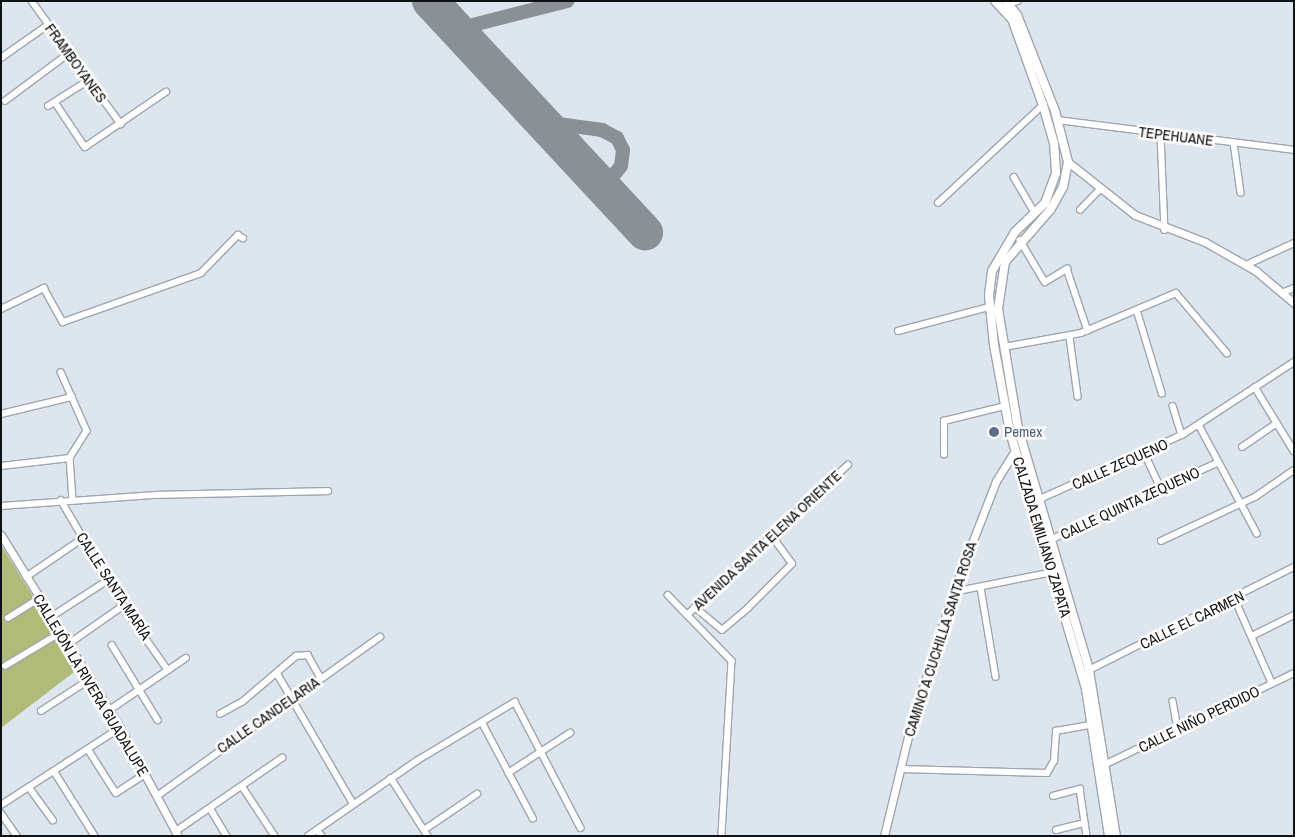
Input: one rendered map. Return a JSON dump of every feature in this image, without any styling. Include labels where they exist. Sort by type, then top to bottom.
[{"type":"main road","name":"CALZADA EMILIANO ZAPATA","points":[[995,1],[1012,19],[1043,105],[1054,143],[1056,173],[1050,194],[998,257],[989,286],[989,307],[1005,406],[1015,450],[1089,670],[1116,836]]},
{"type":"main road","name":"CALZADA EMILIANO ZAPATA","points":[[1007,2],[1058,120],[1068,162],[1067,174],[1050,210],[1020,240],[1005,262],[998,285],[1004,347],[1018,428],[1040,499],[1052,572],[1082,672],[1109,836]]},
{"type":"main road","points":[[1056,173],[1067,174]]},
{"type":"street","name":"FRAMBOYANES","points":[[32,1],[68,54],[121,124]]},
{"type":"street","points":[[1007,2],[1018,1]]},
{"type":"street","points":[[1,58],[48,25]]},
{"type":"street","points":[[5,101],[68,54]]},
{"type":"street","points":[[48,106],[89,80]]},
{"type":"street","points":[[55,102],[85,147],[166,92]]},
{"type":"street","points":[[938,203],[1043,105]]},
{"type":"street","name":"TEPEHUANE","points":[[1058,120],[1161,135],[1294,150]]},
{"type":"street","points":[[1161,135],[1165,230]]},
{"type":"street","points":[[1234,144],[1241,192]]},
{"type":"street","points":[[1068,162],[1135,215],[1165,230],[1206,242],[1246,265],[1284,292],[1294,303]]},
{"type":"street","points":[[1014,177],[1035,213]]},
{"type":"street","points":[[1080,210],[1101,188]]},
{"type":"street","points":[[1,309],[44,288],[63,322],[200,273],[238,235],[243,238]]},
{"type":"street","points":[[1020,240],[1044,282],[1067,268],[1088,331]]},
{"type":"street","points":[[1246,265],[1294,243]]},
{"type":"street","points":[[1284,292],[1294,288]]},
{"type":"street","points":[[1004,347],[1070,336],[1088,331],[1176,293],[1227,353]]},
{"type":"street","points":[[898,330],[989,307]]},
{"type":"street","points":[[1137,310],[1162,393]]},
{"type":"street","points":[[1070,336],[1078,396]]},
{"type":"street","name":"CALLE ZEQUENO","points":[[1040,499],[1145,454],[1182,435],[1294,362]]},
{"type":"street","points":[[61,372],[87,432],[70,458],[72,500]]},
{"type":"street","points":[[1255,387],[1294,451]]},
{"type":"street","points":[[1,414],[72,397]]},
{"type":"street","points":[[944,455],[944,421],[1005,406]]},
{"type":"street","points":[[1173,406],[1182,435]]},
{"type":"street","points":[[1242,446],[1277,423]]},
{"type":"street","points":[[1199,425],[1217,462],[1242,503],[1257,533]]},
{"type":"street","name":"CAMINO A CUCHILLA SANTA ROSA","points":[[884,836],[901,769],[953,592],[996,480],[1015,450]]},
{"type":"street","points":[[1145,454],[1160,489]]},
{"type":"street","points":[[1,466],[70,458]]},
{"type":"street","name":"CALLE QUINTA ZEQUENO","points":[[1047,541],[1217,462]]},
{"type":"street","name":"AVENIDA SANTA ELENA ORIENTE","points":[[687,615],[848,465]]},
{"type":"street","points":[[1161,541],[1242,503],[1294,470]]},
{"type":"street","points":[[1,506],[61,500],[328,492]]},
{"type":"street","name":"CALLE SANTA MARÍA","points":[[61,500],[82,539],[123,606],[168,670]]},
{"type":"street","name":"CALLEJÓN LA RIVERA GUADALUPE","points":[[1,535],[67,645],[120,728],[177,834]]},
{"type":"street","points":[[695,608],[722,630],[793,561],[772,536]]},
{"type":"street","points":[[26,577],[82,539]]},
{"type":"street","name":"CALLE EL CARMEN","points":[[1089,670],[1235,599],[1294,567]]},
{"type":"street","points":[[953,592],[981,588],[1052,572]]},
{"type":"street","points":[[51,617],[108,580]]},
{"type":"street","points":[[981,588],[996,677]]},
{"type":"street","points":[[668,595],[732,662],[722,836]]},
{"type":"street","points":[[8,618],[39,599]]},
{"type":"street","points":[[1235,599],[1254,636],[1272,683]]},
{"type":"street","points":[[67,645],[123,606]]},
{"type":"street","points":[[1254,636],[1294,615]]},
{"type":"street","points":[[6,666],[60,633]]},
{"type":"street","name":"CALLE CANDELARIA","points":[[157,796],[380,637]]},
{"type":"street","points":[[112,645],[141,689],[158,720]]},
{"type":"street","points":[[220,714],[304,653],[321,678]]},
{"type":"street","points":[[108,711],[186,658]]},
{"type":"street","points":[[278,673],[353,803]]},
{"type":"street","name":"CALLE NIÑO PERDIDO","points":[[1104,765],[1294,673]]},
{"type":"street","points":[[41,711],[89,680]]},
{"type":"street","points":[[1173,701],[1178,730]]},
{"type":"street","points":[[308,836],[391,778],[515,702],[581,828]]},
{"type":"street","points":[[482,722],[533,818]]},
{"type":"street","points":[[901,769],[1047,773],[1054,761],[1056,731],[1091,725]]},
{"type":"street","points":[[1,806],[120,728]]},
{"type":"street","points":[[508,773],[570,733]]},
{"type":"street","points":[[88,749],[116,793],[145,774]]},
{"type":"street","points":[[177,834],[210,808],[282,758]]},
{"type":"street","points":[[54,771],[95,836]]},
{"type":"street","points":[[391,778],[426,833],[477,794]]},
{"type":"street","points":[[242,786],[276,836]]},
{"type":"street","points":[[29,787],[53,820]]},
{"type":"street","points":[[1053,796],[1080,789],[1087,836]]},
{"type":"street","points":[[210,808],[227,836]]},
{"type":"street","points":[[1,813],[17,836]]},
{"type":"street","points":[[1056,830],[1084,823]]},
{"type":"street","points":[[317,830],[322,836]]},
{"type":"green space","points":[[1,545],[78,669],[1,728]]},
{"type":"taxiway","points":[[457,29],[567,1]]},
{"type":"taxiway","points":[[543,122],[602,130],[617,138],[623,150],[621,166],[604,187]]},
{"type":"runway","points":[[430,1],[645,232]]},
{"type":"place","name":"Pemex","points":[[994,432]]}]
